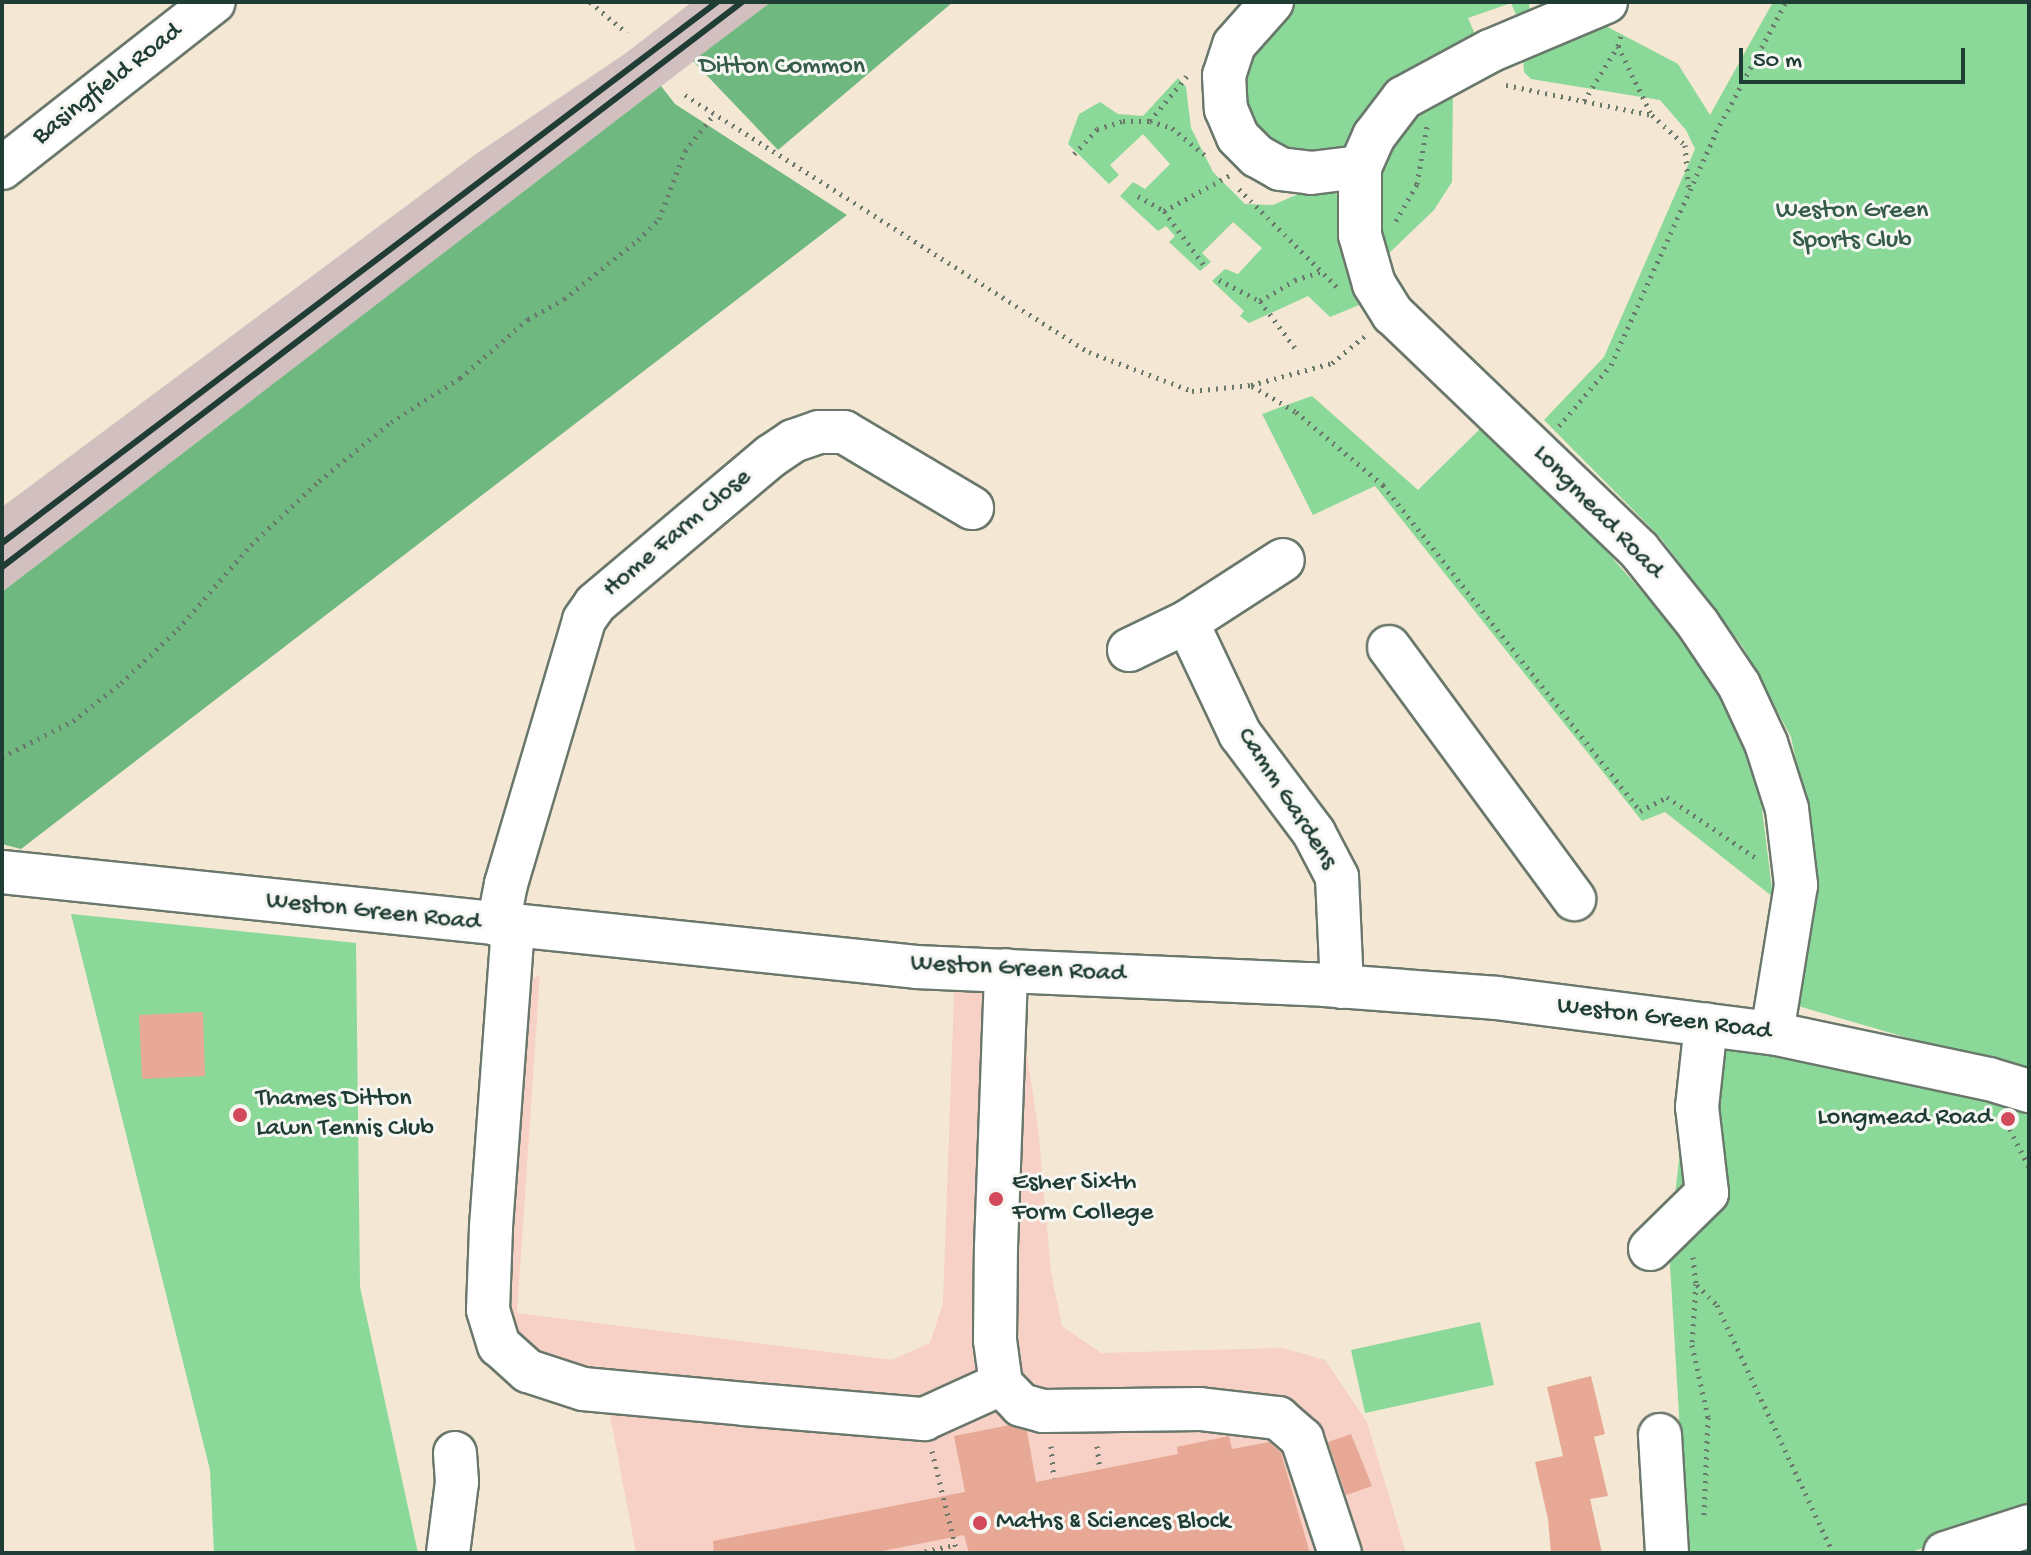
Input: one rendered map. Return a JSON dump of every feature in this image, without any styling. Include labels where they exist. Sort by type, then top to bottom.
[{"type":"street","name":"Basingfield Road","points":[[2,168],[214,2]]},
{"type":"street","points":[[1272,2],[1234,45],[1224,75],[1226,109],[1238,137],[1257,156],[1280,169],[1311,173],[1360,167]]},
{"type":"street","name":"Longmead Road","points":[[1616,10],[1552,13],[1403,98],[1374,136],[1360,167],[1353,275],[1374,284],[1393,314],[1639,550],[1698,624],[1739,685],[1766,743],[1787,809],[1796,885],[1772,1033]]},
{"type":"street","name":"Home Farm Close","points":[[924,1419],[583,1389],[528,1371],[499,1345],[488,1310],[488,1297],[506,884],[584,620],[595,604],[771,456],[793,441],[819,432],[844,432],[972,508]]},
{"type":"street","points":[[1129,650],[1187,622],[1283,560]]},
{"type":"street","name":"Camm Gardens","points":[[1187,622],[1240,734],[1314,833],[1337,877],[1342,987]]},
{"type":"street","points":[[1389,647],[1574,899]]},
{"type":"street","name":"Weston Green Road","points":[[2,872],[916,967],[1342,987],[1497,998],[1772,1033],[1989,1079],[2029,1091]]},
{"type":"street","points":[[1006,970],[996,1247],[995,1340],[1001,1384],[1021,1405],[1043,1411],[1200,1409],[1278,1418],[1302,1439],[1340,1553]]},
{"type":"street","points":[[1650,1249],[1707,1193],[1697,1107],[1706,1024]]},
{"type":"street","points":[[924,1419],[1001,1384]]},
{"type":"street","points":[[1660,1435],[1667,1553]]},
{"type":"street","points":[[448,1553],[457,1482],[455,1453]]},
{"type":"street","points":[[1945,1553],[2029,1526]]},
{"type":"path","points":[[590,2],[627,33]]},
{"type":"path","points":[[1537,451],[1611,365],[1716,132],[1786,2]]},
{"type":"path","points":[[1616,10],[1618,46],[1652,115],[1685,145],[1689,194]]},
{"type":"path","points":[[1584,101],[1618,46]]},
{"type":"path","points":[[1260,301],[1295,280],[1322,271],[1353,275],[1384,240],[1417,184],[1427,143],[1428,108],[1444,75],[1652,115]]},
{"type":"path","points":[[685,95],[1089,352],[1192,391],[1251,385],[1332,363],[1393,314]]},
{"type":"path","points":[[2,757],[73,721],[121,683],[178,629],[251,545],[319,481],[391,422],[460,378],[528,319],[564,299],[638,240],[659,219],[685,151],[715,113]]},
{"type":"path","points":[[1074,154],[1097,129],[1123,121],[1150,121],[1172,128],[1210,160]]},
{"type":"path","points":[[1219,168],[1322,271]]},
{"type":"path","points":[[1164,211],[1227,177]]},
{"type":"path","points":[[1138,196],[1164,211],[1204,265]]},
{"type":"path","points":[[1219,280],[1260,301],[1295,348]]},
{"type":"path","points":[[1251,385],[1296,412],[1383,485],[1640,811],[1667,797],[1796,885]]},
{"type":"path","points":[[1689,1213],[1696,1284],[1692,1345],[1708,1417],[1703,1524]]},
{"type":"path","points":[[1696,1284],[1717,1305],[1833,1553]]},
{"type":"path","points":[[924,1419],[957,1553]]},
{"type":"path","points":[[1051,1442],[1054,1478]]},
{"type":"path","points":[[917,1553],[955,1545]]},
{"type":"shaded area","points":[[692,2],[771,2],[2,592],[2,507],[476,154],[626,53]]},
{"type":"shaded area","name":"Esher Sixth Form College","points":[[955,968],[1014,970],[1038,1127],[1051,1272],[1062,1326],[1101,1353],[1283,1348],[1325,1360],[1367,1422],[1406,1553],[636,1553],[608,1404],[475,1333],[466,1304],[488,999],[520,990],[540,974],[517,1313],[892,1360],[930,1343],[943,1303]]},
{"type":"green space","name":"Ditton Common","points":[[771,2],[953,2],[778,150],[693,61]]},
{"type":"green space","points":[[1297,2],[1529,2],[1530,13],[1521,26],[1511,3],[1468,18],[1478,41],[1352,151],[1321,165],[1251,137],[1237,63]]},
{"type":"green space","name":"Weston Green Sports Club","points":[[1773,2],[2029,2],[2029,1073],[1798,1006],[1813,914],[1809,819],[1791,737],[1743,647],[1660,537],[1544,420],[1604,357],[1695,149],[1686,130],[1660,100],[1531,79],[1524,72],[1523,58],[1604,25],[1678,64],[1710,115]]},
{"type":"green space","points":[[1178,78],[1186,87],[1191,128],[1213,172],[1245,204],[1273,205],[1312,188],[1329,188],[1341,197],[1364,303],[1330,317],[1308,296],[1249,323],[1240,316],[1244,311],[1212,281],[1225,269],[1238,274],[1262,248],[1233,222],[1202,253],[1211,262],[1200,271],[1169,242],[1175,236],[1166,226],[1158,231],[1120,196],[1133,182],[1145,189],[1170,164],[1143,134],[1110,165],[1119,175],[1109,184],[1068,144],[1079,114],[1100,102],[1118,114],[1143,116]]},
{"type":"green space","points":[[661,86],[675,104],[847,215],[21,849],[2,844],[2,592]]},
{"type":"green space","points":[[1453,89],[1452,182],[1434,210],[1384,258],[1375,238],[1376,169],[1394,126]]},
{"type":"green space","points":[[1312,396],[1418,490],[1490,419],[1659,611],[1728,703],[1757,769],[1773,897],[1665,812],[1642,821],[1375,486],[1313,515],[1262,414]]},
{"type":"green space","name":"Thames Ditton Lawn Tennis Club","points":[[71,914],[356,943],[360,1287],[418,1553],[214,1553],[210,1470]]},
{"type":"green space","points":[[1692,1046],[1777,1051],[2029,1113],[2029,1513],[1908,1553],[1693,1553],[1687,1549],[1669,1248]]},
{"type":"green space","points":[[1480,1322],[1494,1385],[1365,1413],[1351,1350]]},
{"type":"building","points":[[203,1012],[205,1076],[142,1079],[139,1015]]},
{"type":"building","points":[[1591,1376],[1605,1434],[1594,1437],[1608,1496],[1590,1499],[1602,1553],[1551,1553],[1548,1519],[1535,1462],[1563,1456],[1547,1387]]},
{"type":"building","points":[[1010,1425],[1027,1431],[1036,1482],[1178,1454],[1177,1447],[1229,1436],[1232,1449],[1269,1442],[1281,1453],[1310,1553],[969,1553],[964,1535],[872,1553],[714,1553],[713,1541],[965,1492],[954,1436]]},
{"type":"building","points":[[1351,1434],[1372,1486],[1346,1495],[1328,1442]]},
{"type":"railway","points":[[2,543],[717,2]]},
{"type":"railway","points":[[2,567],[742,2]]},
{"type":"place","name":"Thames Ditton Lawn Tennis Club","points":[[240,1115]]},
{"type":"place","name":"Longmead Road","points":[[2008,1119]]},
{"type":"place","name":"Esher Sixth Form College","points":[[996,1199]]},
{"type":"place","name":"Maths & Sciences Block","points":[[980,1523]]}]
